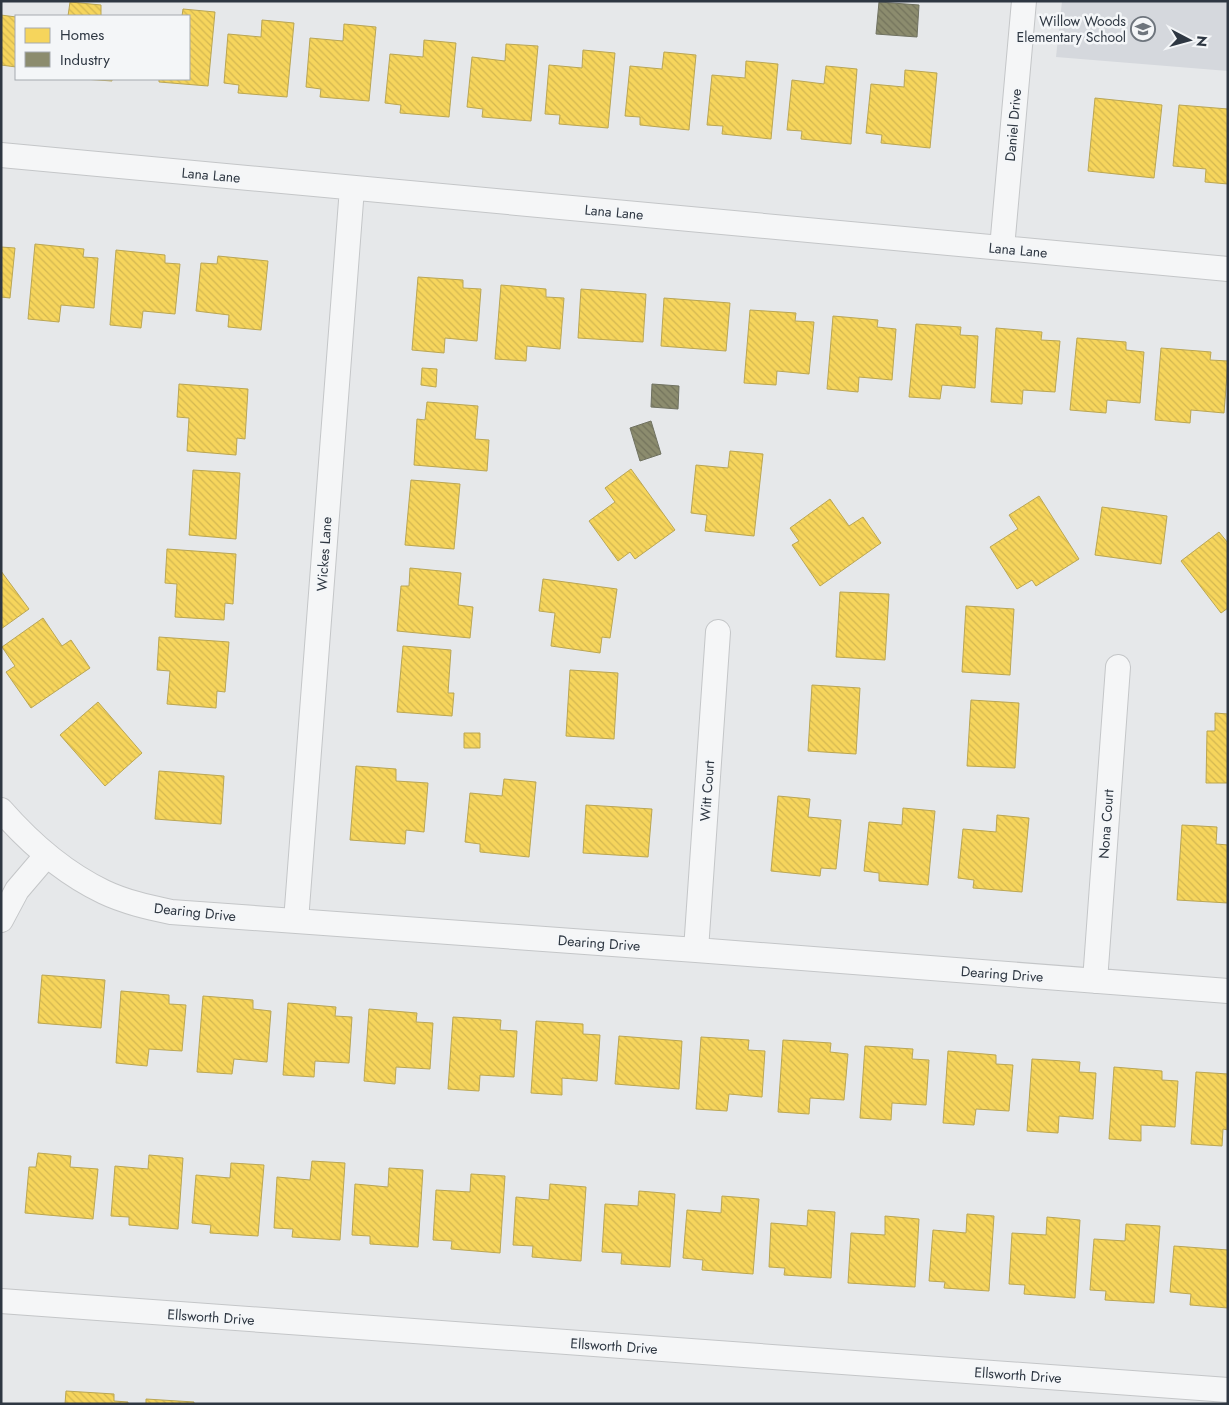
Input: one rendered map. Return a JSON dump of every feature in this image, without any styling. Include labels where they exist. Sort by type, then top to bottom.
[{"type":"street","name":"Daniel Drive","points":[[1002,248],[1024,1]]},
{"type":"street","name":"Lana Lane","points":[[1,155],[1228,269]]},
{"type":"street","name":"Wickes Lane","points":[[296,920],[352,188]]},
{"type":"street","name":"Witt Court","points":[[696,950],[718,632]]},
{"type":"street","name":"Nona Court","points":[[1095,981],[1118,667]]},
{"type":"street","name":"Dearing Drive","points":[[1,810],[46,856],[104,892],[137,904],[171,912],[1228,991]]},
{"type":"street","points":[[1,920],[17,890],[46,856]]},
{"type":"street","name":"Ellsworth Drive","points":[[1,1302],[1228,1390]]},
{"type":"shaded area","name":"Willow Woods Elementary School","points":[[1062,1],[1228,1],[1228,71],[1056,57]]},
{"type":"building: Homes","points":[[70,2],[101,5],[101,15],[68,15]]},
{"type":"building: Homes","points":[[183,9],[215,12],[208,86],[159,82],[159,80],[190,80],[190,15],[182,15]]},
{"type":"building: Homes","points":[[1,15],[15,17],[15,67],[1,65]]},
{"type":"building: Homes","points":[[262,20],[294,23],[287,97],[238,93],[239,85],[224,83],[228,34],[261,37]]},
{"type":"building: Homes","points":[[344,24],[376,27],[369,101],[320,97],[321,89],[306,87],[310,38],[343,41]]},
{"type":"building: Homes","points":[[424,40],[456,43],[449,117],[400,113],[401,105],[385,103],[390,54],[423,57]]},
{"type":"building: Homes","points":[[506,44],[538,46],[531,121],[482,117],[483,109],[467,107],[472,57],[505,61]]},
{"type":"building: Homes","points":[[583,50],[615,53],[608,128],[559,124],[560,115],[545,114],[549,65],[582,68]]},
{"type":"building: Homes","points":[[664,52],[696,55],[689,130],[640,125],[640,117],[625,116],[630,66],[662,69]]},
{"type":"building: Homes","points":[[746,61],[778,64],[771,139],[722,134],[723,126],[707,125],[712,75],[745,78]]},
{"type":"building: Homes","points":[[826,66],[857,69],[851,144],[801,139],[802,131],[787,130],[792,80],[824,84]]},
{"type":"building: Homes","points":[[905,70],[937,73],[930,148],[881,143],[882,135],[866,133],[871,84],[904,87]]},
{"type":"building: Homes","points":[[1095,98],[1162,105],[1154,178],[1088,171]]},
{"type":"building: Homes","points":[[1179,105],[1228,109],[1228,184],[1205,182],[1206,169],[1173,166]]},
{"type":"building: Homes","points":[[35,244],[84,249],[83,257],[98,258],[94,308],[61,305],[59,322],[28,319]]},
{"type":"building: Homes","points":[[1,247],[15,248],[10,298],[1,297]]},
{"type":"building: Homes","points":[[116,250],[165,255],[165,263],[180,264],[175,314],[143,311],[141,328],[110,325]]},
{"type":"building: Homes","points":[[218,256],[268,261],[261,330],[228,327],[229,315],[196,311],[201,263],[217,264]]},
{"type":"building: Homes","points":[[418,277],[463,280],[463,288],[481,289],[477,341],[445,338],[444,353],[412,350]]},
{"type":"building: Homes","points":[[501,285],[546,289],[546,297],[564,298],[560,349],[527,346],[526,361],[495,359]]},
{"type":"building: Homes","points":[[581,289],[646,294],[643,342],[578,338]]},
{"type":"building: Homes","points":[[664,298],[730,303],[726,351],[661,346]]},
{"type":"building: Homes","points":[[750,310],[796,313],[795,321],[814,322],[809,374],[777,371],[776,385],[744,383]]},
{"type":"building: Homes","points":[[833,316],[878,320],[877,327],[896,329],[892,380],[859,377],[858,392],[827,389]]},
{"type":"building: Homes","points":[[916,324],[961,327],[960,335],[978,336],[975,388],[942,385],[940,399],[909,397]]},
{"type":"building: Homes","points":[[996,328],[1042,332],[1041,340],[1060,341],[1055,392],[1023,390],[1022,404],[991,402]]},
{"type":"building: Homes","points":[[1077,338],[1126,342],[1126,350],[1144,352],[1140,403],[1107,400],[1106,413],[1070,410]]},
{"type":"building: Homes","points":[[1161,348],[1211,352],[1210,360],[1228,361],[1224,413],[1191,410],[1190,423],[1155,420]]},
{"type":"building: Homes","points":[[422,368],[437,369],[436,387],[421,385]]},
{"type":"building: Homes","points":[[179,384],[248,389],[245,439],[237,438],[236,455],[187,451],[189,418],[177,417]]},
{"type":"building: Homes","points":[[427,402],[478,406],[475,439],[489,440],[487,471],[414,465],[417,419],[425,420]]},
{"type":"building: Homes","points":[[730,451],[763,454],[754,536],[705,531],[707,515],[691,513],[696,465],[728,468]]},
{"type":"building: Homes","points":[[631,469],[675,530],[635,559],[630,552],[618,561],[589,521],[615,502],[605,488]]},
{"type":"building: Homes","points":[[193,470],[240,473],[236,539],[189,535]]},
{"type":"building: Homes","points":[[411,480],[460,484],[454,549],[405,545]]},
{"type":"building: Homes","points":[[1039,496],[1079,559],[1036,586],[1032,580],[1017,589],[990,547],[1018,529],[1009,515]]},
{"type":"building: Homes","points":[[830,499],[849,526],[863,517],[881,543],[820,586],[792,545],[799,541],[790,528]]},
{"type":"building: Homes","points":[[1102,507],[1167,516],[1161,564],[1095,555]]},
{"type":"building: Homes","points":[[1219,532],[1228,543],[1228,608],[1221,613],[1181,561]]},
{"type":"building: Homes","points":[[167,549],[236,554],[233,604],[225,603],[224,620],[175,617],[177,584],[165,583]]},
{"type":"building: Homes","points":[[410,568],[461,573],[458,605],[473,607],[470,638],[397,631],[401,586],[409,586]]},
{"type":"building: Homes","points":[[1,571],[29,609],[1,629]]},
{"type":"building: Homes","points":[[543,579],[617,589],[610,638],[602,637],[600,653],[551,646],[555,613],[539,611]]},
{"type":"building: Homes","points":[[840,592],[889,594],[885,660],[836,657]]},
{"type":"building: Homes","points":[[966,606],[1014,609],[1010,675],[962,672]]},
{"type":"building: Homes","points":[[43,618],[62,646],[71,640],[90,668],[31,708],[6,672],[15,666],[2,647]]},
{"type":"building: Homes","points":[[159,637],[229,642],[225,692],[217,691],[216,708],[167,704],[170,671],[157,670]]},
{"type":"building: Homes","points":[[403,646],[451,650],[448,693],[454,693],[452,716],[397,712]]},
{"type":"building: Homes","points":[[570,670],[618,673],[614,739],[566,736]]},
{"type":"building: Homes","points":[[812,685],[860,688],[856,754],[808,751]]},
{"type":"building: Homes","points":[[971,700],[1019,703],[1015,768],[967,766]]},
{"type":"building: Homes","points":[[98,702],[142,753],[105,786],[60,735]]},
{"type":"building: Homes","points":[[1215,713],[1228,714],[1228,783],[1206,783],[1207,731],[1215,731]]},
{"type":"building: Homes","points":[[464,733],[480,733],[480,748],[464,748]]},
{"type":"building: Homes","points":[[356,766],[396,769],[396,781],[428,783],[424,832],[406,830],[405,844],[350,840]]},
{"type":"building: Homes","points":[[159,771],[224,776],[221,824],[155,819]]},
{"type":"building: Homes","points":[[504,779],[536,782],[529,857],[480,852],[480,844],[465,842],[470,793],[502,796]]},
{"type":"building: Homes","points":[[778,796],[810,799],[808,817],[841,820],[836,869],[821,868],[820,876],[771,871]]},
{"type":"building: Homes","points":[[586,805],[652,809],[648,857],[583,853]]},
{"type":"building: Homes","points":[[903,808],[935,811],[928,885],[879,881],[879,873],[864,871],[869,822],[902,825]]},
{"type":"building: Homes","points":[[997,815],[1029,818],[1022,892],[973,888],[974,880],[958,878],[963,829],[996,832]]},
{"type":"building: Homes","points":[[1182,825],[1217,827],[1216,844],[1228,845],[1228,903],[1177,900]]},
{"type":"building: Homes","points":[[42,975],[105,980],[101,1028],[38,1023]]},
{"type":"building: Homes","points":[[121,991],[169,995],[169,1004],[186,1005],[182,1051],[149,1049],[147,1066],[116,1063]]},
{"type":"building: Homes","points":[[203,996],[253,1000],[253,1009],[271,1011],[267,1062],[234,1059],[232,1074],[197,1072]]},
{"type":"building: Homes","points":[[288,1003],[336,1007],[335,1016],[352,1017],[349,1063],[315,1061],[314,1077],[283,1075]]},
{"type":"building: Homes","points":[[369,1009],[417,1013],[416,1022],[433,1023],[430,1069],[396,1067],[395,1084],[364,1081]]},
{"type":"building: Homes","points":[[453,1017],[501,1020],[500,1030],[517,1031],[514,1077],[480,1075],[479,1091],[448,1089]]},
{"type":"building: Homes","points":[[536,1021],[583,1024],[583,1034],[600,1035],[597,1081],[562,1078],[562,1095],[531,1093]]},
{"type":"building: Homes","points":[[619,1036],[682,1041],[679,1089],[615,1084]]},
{"type":"building: Homes","points":[[701,1037],[749,1040],[748,1050],[765,1051],[762,1097],[729,1094],[727,1111],[696,1109]]},
{"type":"building: Homes","points":[[783,1040],[831,1043],[830,1052],[848,1054],[844,1100],[810,1098],[809,1114],[778,1112]]},
{"type":"building: Homes","points":[[865,1046],[913,1049],[912,1059],[929,1060],[926,1105],[892,1103],[891,1120],[860,1118]]},
{"type":"building: Homes","points":[[948,1051],[996,1055],[996,1064],[1013,1065],[1009,1111],[976,1109],[974,1125],[943,1123]]},
{"type":"building: Homes","points":[[1032,1059],[1080,1062],[1079,1072],[1096,1073],[1093,1119],[1059,1116],[1058,1133],[1027,1131]]},
{"type":"building: Homes","points":[[1114,1067],[1162,1071],[1162,1080],[1178,1081],[1175,1127],[1141,1125],[1141,1141],[1109,1139]]},
{"type":"building: Homes","points":[[1196,1072],[1228,1074],[1228,1130],[1223,1129],[1222,1146],[1191,1144]]},
{"type":"building: Homes","points":[[38,1153],[71,1156],[70,1167],[98,1169],[93,1219],[25,1213],[29,1167],[36,1167]]},
{"type":"building: Homes","points":[[149,1155],[183,1158],[178,1229],[129,1225],[129,1217],[111,1216],[115,1166],[148,1169]]},
{"type":"building: Homes","points":[[312,1161],[345,1163],[340,1240],[292,1237],[293,1229],[274,1228],[277,1177],[310,1180]]},
{"type":"building: Homes","points":[[231,1163],[264,1165],[258,1236],[210,1233],[211,1225],[192,1223],[196,1175],[230,1178]]},
{"type":"building: Homes","points":[[389,1168],[423,1170],[418,1247],[370,1244],[370,1236],[352,1235],[355,1184],[388,1187]]},
{"type":"building: Homes","points":[[471,1174],[505,1176],[500,1253],[451,1249],[452,1241],[433,1240],[436,1190],[470,1192]]},
{"type":"building: Homes","points":[[550,1184],[586,1187],[581,1261],[532,1257],[533,1246],[513,1245],[516,1197],[549,1200]]},
{"type":"building: Homes","points":[[639,1191],[675,1194],[670,1267],[621,1264],[622,1253],[602,1252],[605,1204],[638,1206]]},
{"type":"building: Homes","points":[[722,1196],[759,1199],[753,1274],[702,1270],[703,1260],[683,1258],[687,1210],[721,1213]]},
{"type":"building: Homes","points":[[808,1210],[835,1212],[831,1278],[784,1275],[785,1268],[769,1267],[771,1223],[807,1226]]},
{"type":"building: Homes","points":[[967,1214],[994,1216],[989,1291],[944,1288],[945,1282],[929,1281],[933,1230],[966,1233]]},
{"type":"building: Homes","points":[[885,1216],[919,1219],[915,1287],[848,1283],[851,1233],[885,1235]]},
{"type":"building: Homes","points":[[1047,1217],[1080,1220],[1075,1298],[1024,1294],[1025,1285],[1009,1284],[1012,1233],[1046,1235]]},
{"type":"building: Homes","points":[[1126,1224],[1160,1226],[1154,1303],[1105,1300],[1106,1291],[1090,1290],[1094,1239],[1125,1241]]},
{"type":"building: Homes","points":[[1174,1246],[1228,1250],[1228,1308],[1190,1305],[1191,1294],[1170,1292]]},
{"type":"building: Homes","points":[[66,1391],[114,1394],[114,1401],[128,1402],[128,1404],[65,1404]]},
{"type":"building: Homes","points":[[146,1399],[194,1402],[194,1404],[146,1404]]},
{"type":"building: Industry","points":[[879,2],[919,5],[917,37],[876,34]]},
{"type":"building: Industry","points":[[652,384],[679,386],[678,409],[651,407]]},
{"type":"building: Industry","points":[[651,421],[661,454],[640,461],[630,428]]},
{"type":"place","name":"Willow Woods Elementary School","points":[[1143,29]]}]
